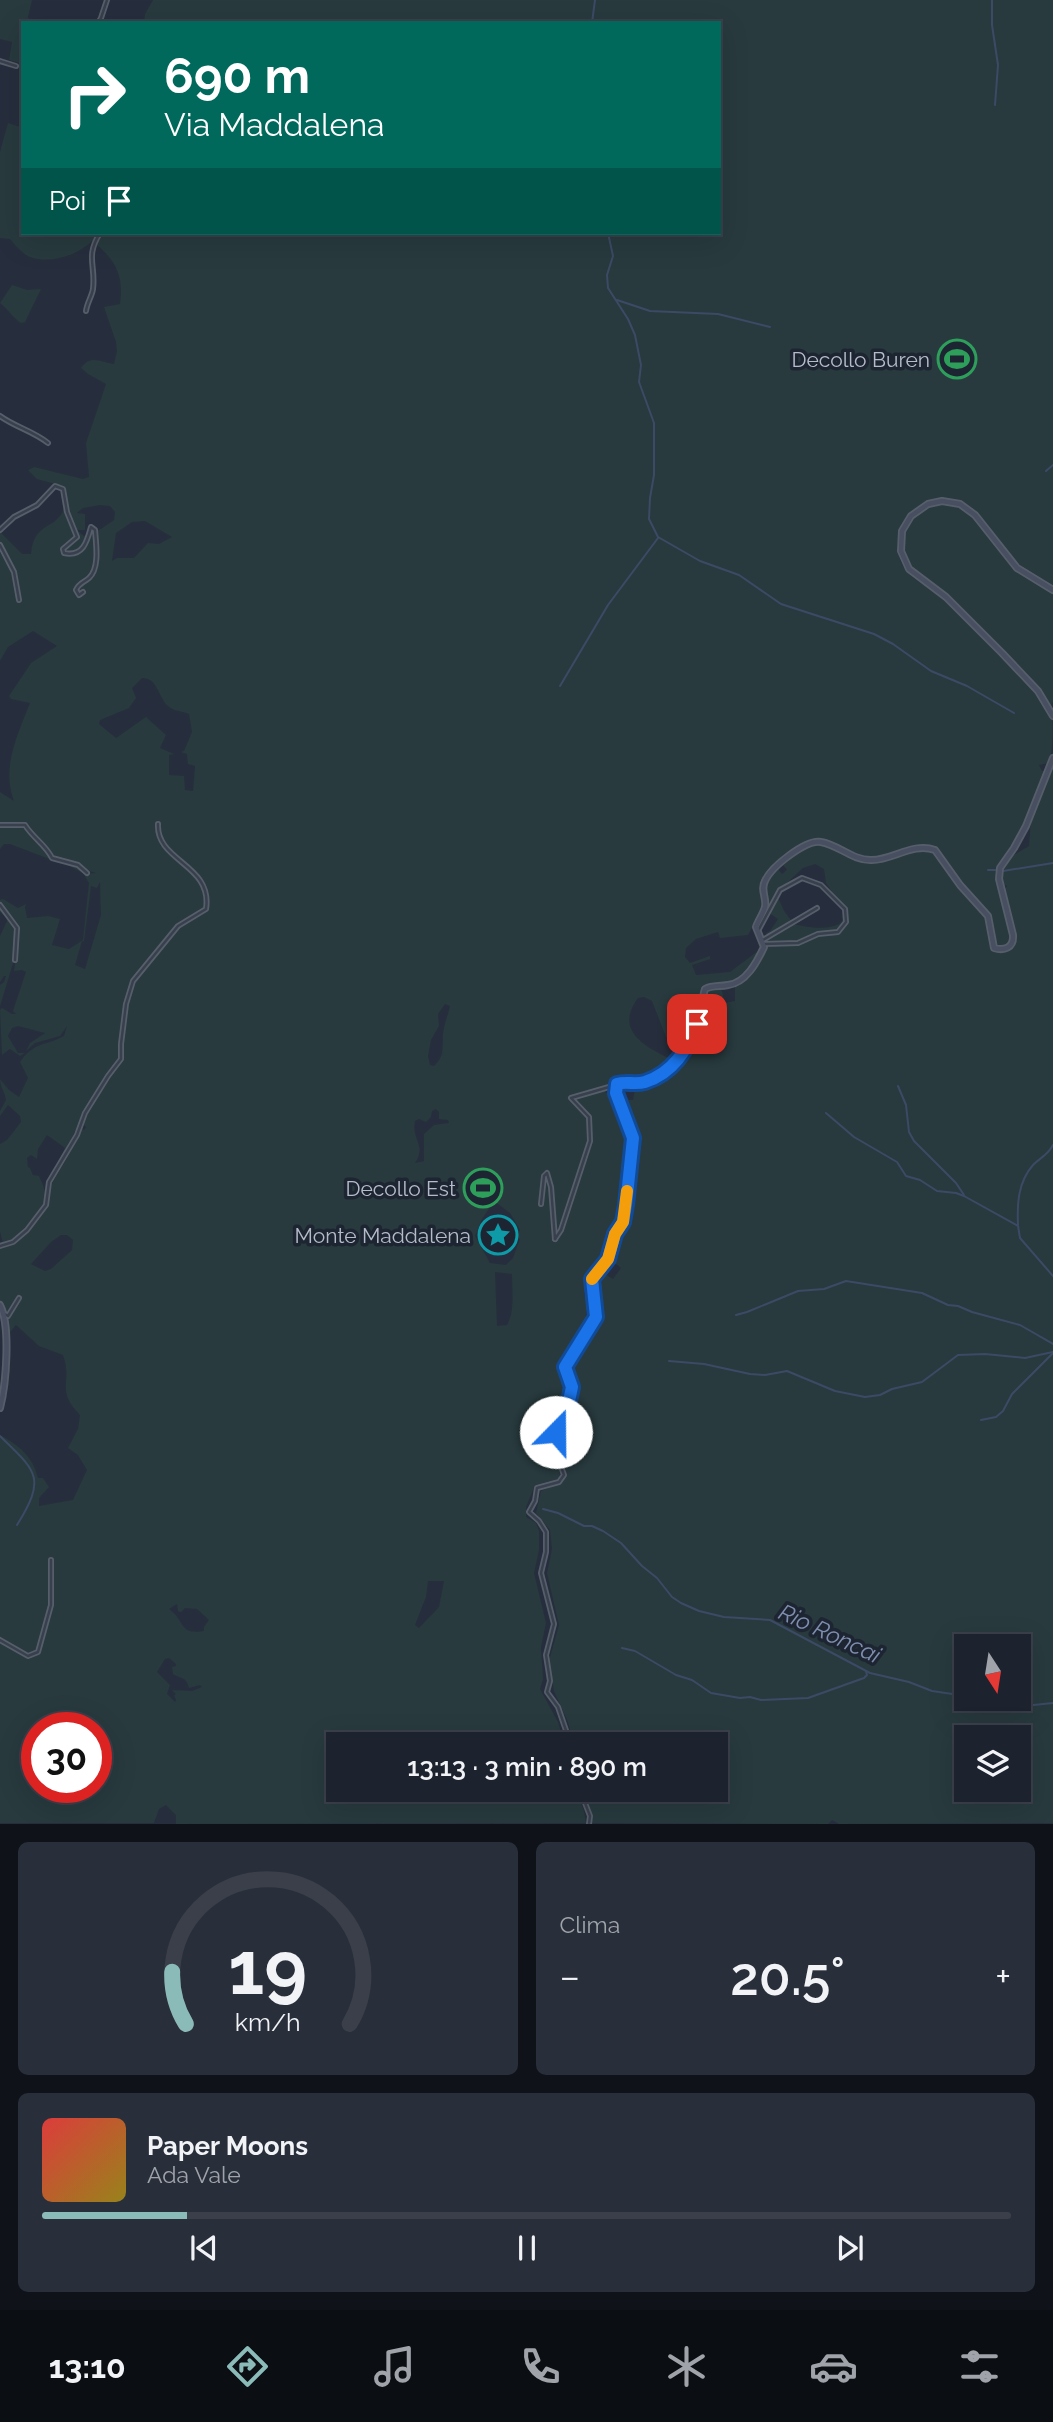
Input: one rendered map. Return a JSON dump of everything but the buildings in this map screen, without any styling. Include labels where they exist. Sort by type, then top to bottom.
[{"type":"street","points":[[99,21],[107,0]]},
{"type":"street","points":[[0,61],[16,66]]},
{"type":"street","points":[[86,311],[93,291],[91,247],[99,235]]},
{"type":"street","points":[[0,416],[48,443]]},
{"type":"street","points":[[0,530],[14,517],[37,505],[55,486],[63,489],[67,512],[77,537],[63,549],[64,553],[79,551],[85,546],[91,527],[95,530],[95,568],[90,577],[77,585],[76,590],[79,595],[83,592]]},
{"type":"street","points":[[1053,590],[1017,568],[975,515],[960,504],[942,501],[928,504],[911,516],[902,531],[901,551],[909,569],[946,597],[1002,653],[1038,691],[1053,716]]},
{"type":"street","points":[[0,545],[14,572],[19,600]]},
{"type":"street","points":[[763,943],[757,925],[765,907],[765,880],[769,873],[805,845],[820,842],[868,860],[882,859],[911,849],[930,848],[941,855],[960,885],[988,916],[994,948],[1002,950],[1009,947],[1013,943],[1013,935],[999,878],[1000,868],[1026,826],[1053,758]]},
{"type":"street","points":[[0,1246],[13,1242],[27,1230],[46,1205],[49,1181],[77,1135],[85,1113],[121,1059],[126,1004],[133,981],[178,926],[206,909],[207,902],[200,878],[165,848],[158,835],[158,824]]},
{"type":"street","points":[[0,825],[25,825],[48,849],[52,858],[78,865],[87,873]]},
{"type":"street","points":[[757,930],[766,919],[780,890],[802,878],[821,886],[845,909],[846,922],[838,932],[818,934],[798,943],[763,943]]},
{"type":"street","points":[[0,905],[17,928],[15,960]]},
{"type":"street","points":[[541,1204],[546,1173],[551,1186],[553,1237],[557,1238],[586,1160],[590,1141],[589,1117],[571,1098],[623,1082],[644,1083],[672,1067],[695,1031],[705,989],[737,982],[755,964],[763,943],[817,908]]},
{"type":"street","points":[[566,1732],[558,1707],[547,1692],[550,1681],[546,1655],[554,1624],[541,1573],[546,1552],[546,1532],[529,1512],[535,1501],[537,1488],[559,1482],[564,1475],[552,1441],[561,1426],[571,1392],[571,1381],[565,1367],[595,1319],[592,1279],[608,1259],[615,1234],[623,1222],[633,1138],[616,1093],[617,1084]]},
{"type":"street","points":[[3,1313],[8,1316],[19,1298]]},
{"type":"street","points":[[0,1306],[3,1313],[6,1374],[0,1408]]},
{"type":"street","points":[[0,1640],[28,1656],[38,1652],[51,1605],[51,1560]]},
{"type":"street","points":[[585,1802],[590,1816],[589,1824]]},
{"type":"shaded area","points":[[0,0],[32,0],[28,17],[30,21],[21,21],[21,63],[9,60],[12,42],[0,39]]},
{"type":"shaded area","points":[[153,0],[1053,0],[1053,588],[1011,558],[971,508],[951,500],[937,500],[923,505],[903,524],[898,537],[898,551],[906,571],[946,601],[1023,675],[1040,695],[1052,716],[1049,763],[1039,765],[1042,771],[1046,771],[1034,804],[997,872],[1008,917],[1010,941],[1003,947],[993,942],[989,913],[932,846],[904,849],[871,858],[818,840],[802,844],[763,876],[762,908],[748,935],[720,938],[718,932],[696,939],[686,948],[685,957],[690,963],[710,956],[710,959],[692,965],[696,975],[730,972],[763,947],[746,973],[735,982],[704,988],[695,1026],[684,1050],[676,1060],[667,1069],[647,1080],[625,1078],[603,1089],[606,1093],[610,1090],[614,1092],[630,1140],[622,1219],[611,1239],[609,1252],[584,1293],[584,1324],[562,1367],[566,1393],[549,1438],[550,1449],[560,1474],[559,1479],[535,1485],[526,1507],[526,1517],[536,1523],[539,1531],[539,1550],[534,1573],[546,1623],[541,1647],[543,1679],[540,1689],[561,1732],[326,1732],[326,1802],[581,1802],[586,1823],[176,1824],[176,1815],[166,1805],[159,1809],[154,1823],[0,1823],[0,1642],[18,1653],[32,1656],[0,1639],[0,1435],[24,1452],[33,1464],[38,1478],[43,1478],[49,1487],[39,1498],[39,1506],[73,1500],[87,1470],[78,1455],[68,1448],[78,1429],[80,1415],[66,1392],[66,1364],[63,1355],[39,1346],[16,1325],[7,1336],[5,1311],[0,1301],[0,1247],[22,1237],[47,1206],[49,1207],[48,1197],[53,1182],[81,1128],[84,1130],[86,1127],[80,1122],[54,1171],[65,1148],[47,1135],[38,1149],[37,1159],[31,1155],[27,1158],[28,1167],[33,1175],[39,1176],[44,1187],[43,1205],[30,1226],[10,1242],[3,1244],[0,1231],[0,1144],[7,1140],[21,1122],[20,1116],[8,1105],[0,1116],[6,1100],[0,1079],[19,1097],[28,1078],[20,1062],[35,1047],[64,1036],[67,1026],[60,1036],[35,1043],[26,1051],[30,1043],[45,1033],[18,1026],[12,1028],[8,1036],[18,1053],[25,1053],[20,1056],[10,1049],[2,1055],[0,1010],[2,1008],[16,1014],[13,1011],[26,972],[14,971],[19,929],[0,904],[0,900],[3,899],[18,908],[26,904],[27,918],[48,916],[60,919],[52,945],[69,949],[83,940],[89,883],[83,873],[65,864],[76,866],[86,874],[96,873],[69,862],[52,860],[10,844],[4,844],[0,849],[0,792],[14,801],[10,788],[10,763],[30,703],[11,699],[9,696],[31,663],[57,646],[33,631],[8,647],[0,661],[0,532],[22,554],[31,554],[39,532],[58,518],[63,510],[65,490],[59,485],[37,479],[28,470],[34,467],[83,479],[89,477],[86,443],[106,384],[81,368],[92,360],[114,364],[116,342],[104,307],[120,304],[121,294],[117,269],[92,241],[79,251],[46,260],[30,257],[10,239],[0,238],[0,152],[8,123],[21,127],[21,235],[721,235],[721,21],[144,21]],"holes":[[[110,506],[115,512],[114,520],[84,536],[77,530],[85,530],[85,514],[77,513],[83,508]],[[145,521],[172,537],[159,544],[148,543],[134,558],[117,558],[112,561],[116,533],[132,522]],[[142,678],[147,679],[155,684],[170,708],[189,714],[192,732],[184,751],[181,752],[187,754],[188,764],[195,766],[193,791],[185,790],[184,776],[169,775],[169,755],[174,754],[160,748],[166,735],[146,717],[116,738],[99,724],[100,720],[129,708],[136,698],[132,688]],[[100,882],[101,915],[85,969],[75,965],[84,941],[91,886],[97,888]],[[644,997],[652,1001],[666,1037],[680,1045],[672,1060],[644,1044],[631,1029],[631,1010],[638,998]],[[445,1004],[450,1006],[443,1048],[434,1066],[430,1065],[428,1056],[431,1040],[439,1026],[438,1014]],[[436,1109],[439,1119],[448,1120],[449,1123],[434,1125],[424,1134],[424,1161],[415,1163],[420,1152],[414,1128],[415,1121],[419,1119],[426,1122]],[[494,1201],[510,1213],[520,1230],[517,1237],[520,1239],[513,1258],[506,1265],[490,1263],[475,1236]],[[61,1235],[67,1235],[73,1240],[72,1250],[51,1269],[45,1271],[31,1264]],[[495,1272],[512,1274],[511,1314],[507,1325],[497,1326]],[[428,1581],[444,1581],[439,1607],[419,1628],[415,1625],[426,1597]],[[177,1604],[178,1611],[181,1612],[185,1608],[197,1609],[209,1620],[204,1631],[190,1631],[169,1609]],[[169,1658],[176,1664],[172,1667],[173,1674],[185,1680],[189,1688],[200,1685],[202,1687],[192,1691],[172,1690],[176,1694],[175,1702],[167,1694],[170,1685],[157,1672],[165,1659]]]},
{"type":"shaded area","points":[[12,285],[27,290],[41,289],[25,322],[18,321],[0,303]]},
{"type":"shaded area","points":[[938,503],[951,504],[972,516],[1015,570],[1053,593],[1053,712],[1041,690],[1022,668],[954,600],[919,574],[907,561],[903,542],[908,524],[920,511]]},
{"type":"shaded area","points":[[1053,767],[1053,1823],[839,1824],[832,1820],[828,1824],[592,1823],[588,1802],[728,1802],[728,1732],[571,1732],[554,1691],[549,1661],[559,1625],[547,1573],[552,1549],[550,1530],[536,1513],[541,1491],[561,1483],[567,1475],[555,1439],[563,1428],[566,1411],[575,1395],[569,1362],[599,1319],[596,1283],[602,1272],[613,1279],[621,1268],[611,1260],[627,1212],[635,1149],[630,1123],[620,1099],[633,1100],[636,1085],[663,1075],[681,1060],[692,1039],[705,993],[709,989],[721,988],[725,1003],[735,1001],[735,986],[751,974],[765,950],[783,945],[783,942],[768,943],[766,940],[766,933],[778,919],[766,911],[766,888],[772,875],[778,869],[782,874],[787,870],[783,865],[801,850],[814,844],[827,845],[859,860],[874,861],[916,851],[933,850],[958,886],[988,919],[991,947],[1003,950],[1010,948],[1014,941],[1014,932],[1004,890],[1007,886],[1002,883],[1001,870],[1012,856],[1029,846],[1031,819]],"holes":[[[815,864],[824,869],[826,883],[844,910],[844,918],[840,923],[826,928],[794,924],[784,911],[776,893],[803,868]]]},
{"type":"shaded area","points":[[0,908],[16,928],[14,960],[0,1006],[0,985],[6,976],[0,982],[0,936],[8,919],[0,912]]},
{"type":"waterway","points":[[592,21],[595,0]]},
{"type":"waterway","points":[[992,0],[992,25],[998,65],[995,105]]},
{"type":"waterway","points":[[608,235],[613,256],[607,275],[608,288],[635,335],[641,365],[639,382],[654,423],[654,475],[649,519],[658,537],[700,561],[739,575],[781,604],[874,634],[931,671],[967,686],[1014,713]]},
{"type":"waterway","points":[[617,300],[650,311],[718,314],[770,327]]},
{"type":"waterway","points":[[1046,471],[1053,465]]},
{"type":"waterway","points":[[560,686],[608,605],[658,538]]},
{"type":"waterway","points":[[1003,871],[1053,863]]},
{"type":"waterway","points":[[988,870],[997,870]]},
{"type":"waterway","points":[[898,1086],[906,1105],[909,1132],[914,1141],[956,1183],[964,1195]]},
{"type":"waterway","points":[[826,1113],[854,1137],[897,1162],[906,1176],[920,1180],[937,1191],[964,1196],[1018,1226],[1020,1238],[1053,1276]]},
{"type":"waterway","points":[[1018,1225],[1018,1201],[1024,1179],[1033,1165],[1047,1154],[1053,1145]]},
{"type":"waterway","points":[[736,1315],[798,1291],[824,1289],[846,1281],[922,1293],[948,1305],[1020,1325],[1053,1344]]},
{"type":"waterway","points":[[669,1361],[704,1364],[750,1374],[765,1375],[787,1371],[835,1391],[865,1397],[922,1382],[958,1355],[985,1354],[1025,1358],[1053,1352]]},
{"type":"waterway","points":[[981,1420],[996,1417],[1003,1411],[1012,1394],[1053,1353]]},
{"type":"waterway","points":[[0,1436],[22,1458],[33,1476],[32,1496],[17,1525]]},
{"type":"waterway","name":"Rio Roncai","points":[[543,1509],[584,1526],[592,1526],[621,1543],[657,1578],[672,1597],[681,1603],[724,1617],[770,1620],[870,1673],[909,1682],[932,1691],[954,1694]]},
{"type":"waterway","points":[[622,1648],[635,1651],[676,1675],[692,1680],[711,1693],[761,1700],[808,1698],[864,1678],[866,1671]]},
{"type":"waterway","name":"Rio Roncai","points":[[1031,1705],[1053,1703]]},
{"type":"slow traffic","points":[[592,1279],[608,1259],[615,1234],[623,1222],[627,1191]]},
{"type":"place","name":"Decollo Buren","points":[[957,359]]},
{"type":"place","name":"Decollo Est","points":[[483,1188]]},
{"type":"place","name":"Monte Maddalena","points":[[498,1235]]},
{"type":"route","points":[[556,1432],[561,1426],[572,1387],[565,1367],[567,1361],[596,1317],[592,1279],[608,1259],[615,1234],[623,1222],[633,1138],[616,1093],[617,1084],[644,1083],[672,1067],[689,1044],[697,1024]]}]
